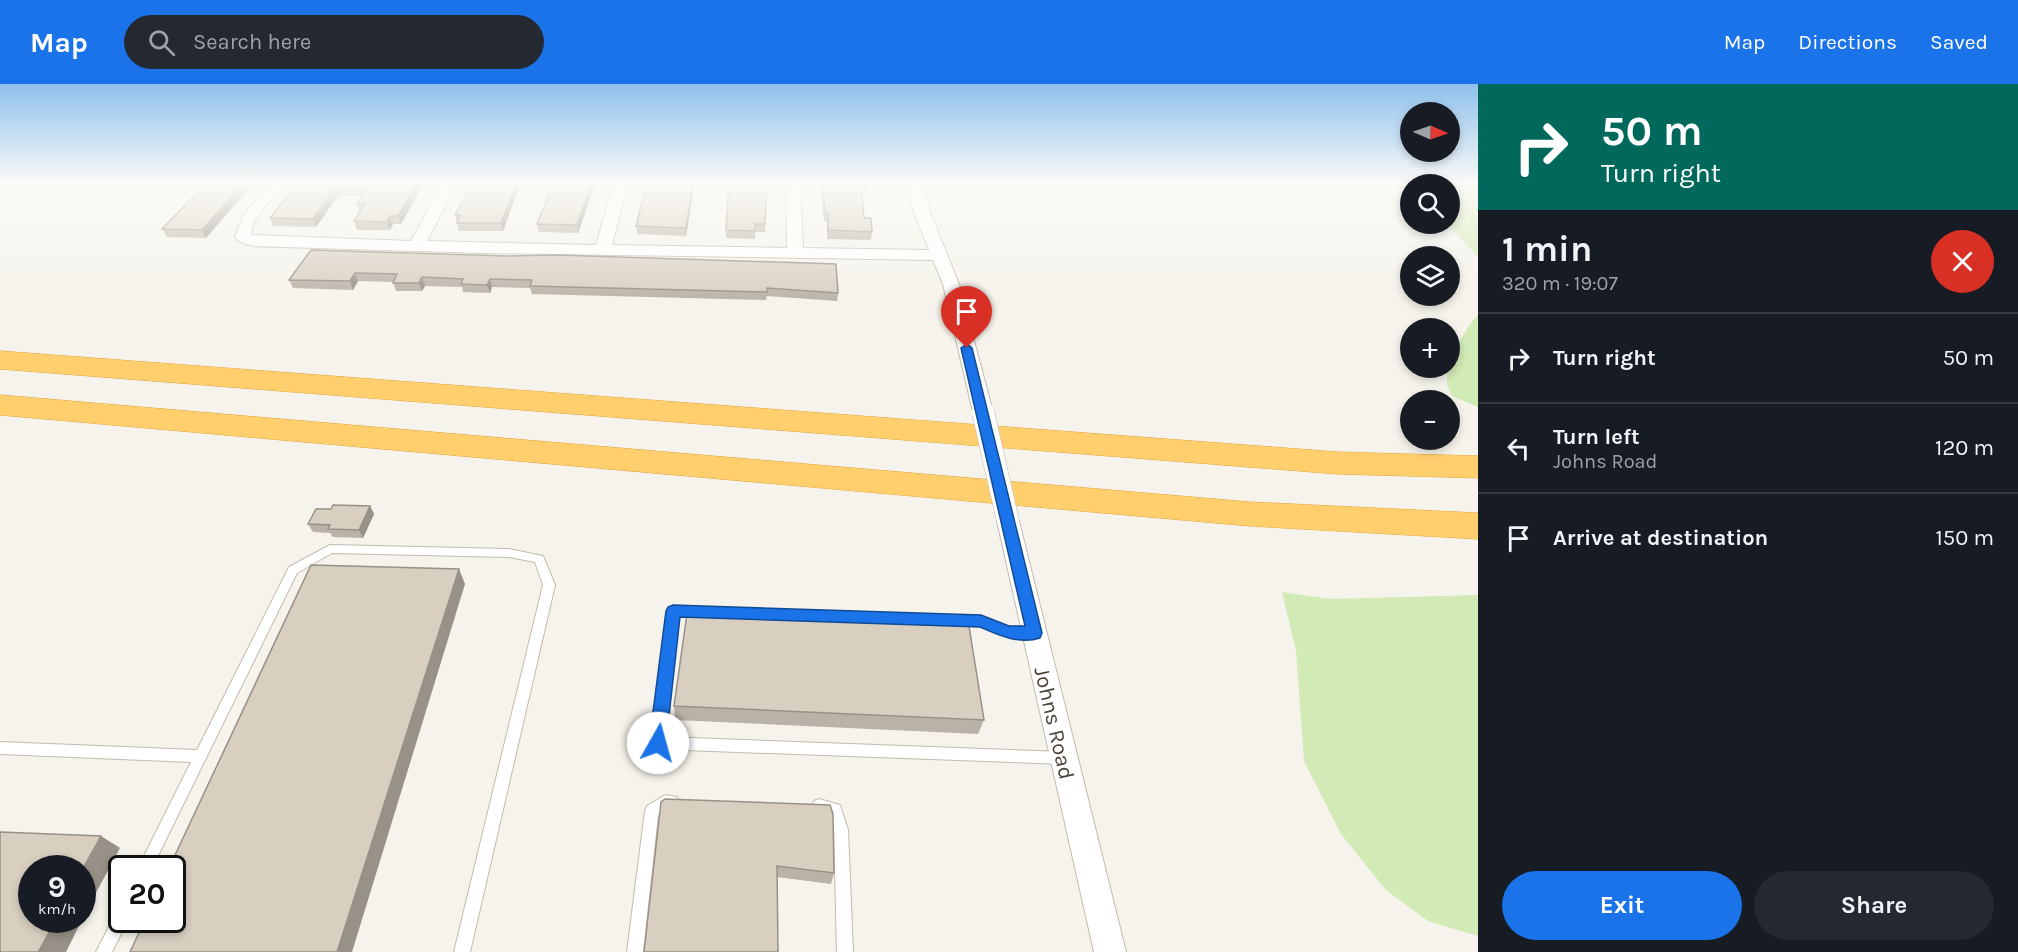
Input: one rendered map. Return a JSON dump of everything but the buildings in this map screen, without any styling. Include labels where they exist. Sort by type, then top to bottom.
[{"type":"highway","points":[[0,360],[1338,463],[1478,466]]},
{"type":"highway","points":[[0,405],[1250,514],[1478,526]]},
{"type":"street","points":[[246,223],[242,232],[243,237],[249,240],[940,255]]},
{"type":"street","points":[[417,245],[429,223]]},
{"type":"street","points":[[603,249],[610,223]]},
{"type":"street","points":[[794,223],[795,253]]},
{"type":"street","name":"Johns Road","points":[[926,223],[951,284],[1110,952]]},
{"type":"lane","points":[[152,855],[293,570],[330,549],[509,553],[539,559],[549,585],[462,952]]},
{"type":"lane","points":[[1034,633],[1008,632],[981,621],[673,611],[658,743],[1064,758]]},
{"type":"lane","points":[[0,748],[201,756]]},
{"type":"lane","points":[[635,952],[652,811],[665,802],[688,802]]},
{"type":"lane","points":[[802,805],[825,806],[835,810],[839,818],[845,952]]},
{"type":"lane","points":[[104,952],[114,933]]},
{"type":"green space","points":[[1460,223],[1478,223],[1478,257],[1456,234],[1460,234]]},
{"type":"green space","points":[[1478,315],[1478,407],[1460,399],[1460,390],[1450,390],[1447,383],[1448,378],[1460,378],[1460,341]]},
{"type":"green space","points":[[1282,592],[1330,599],[1478,595],[1478,936],[1428,921],[1386,890],[1341,834],[1304,761],[1296,651]]},
{"type":"route","points":[[658,743],[673,611],[981,621],[1008,632],[1034,633],[967,348]]}]
